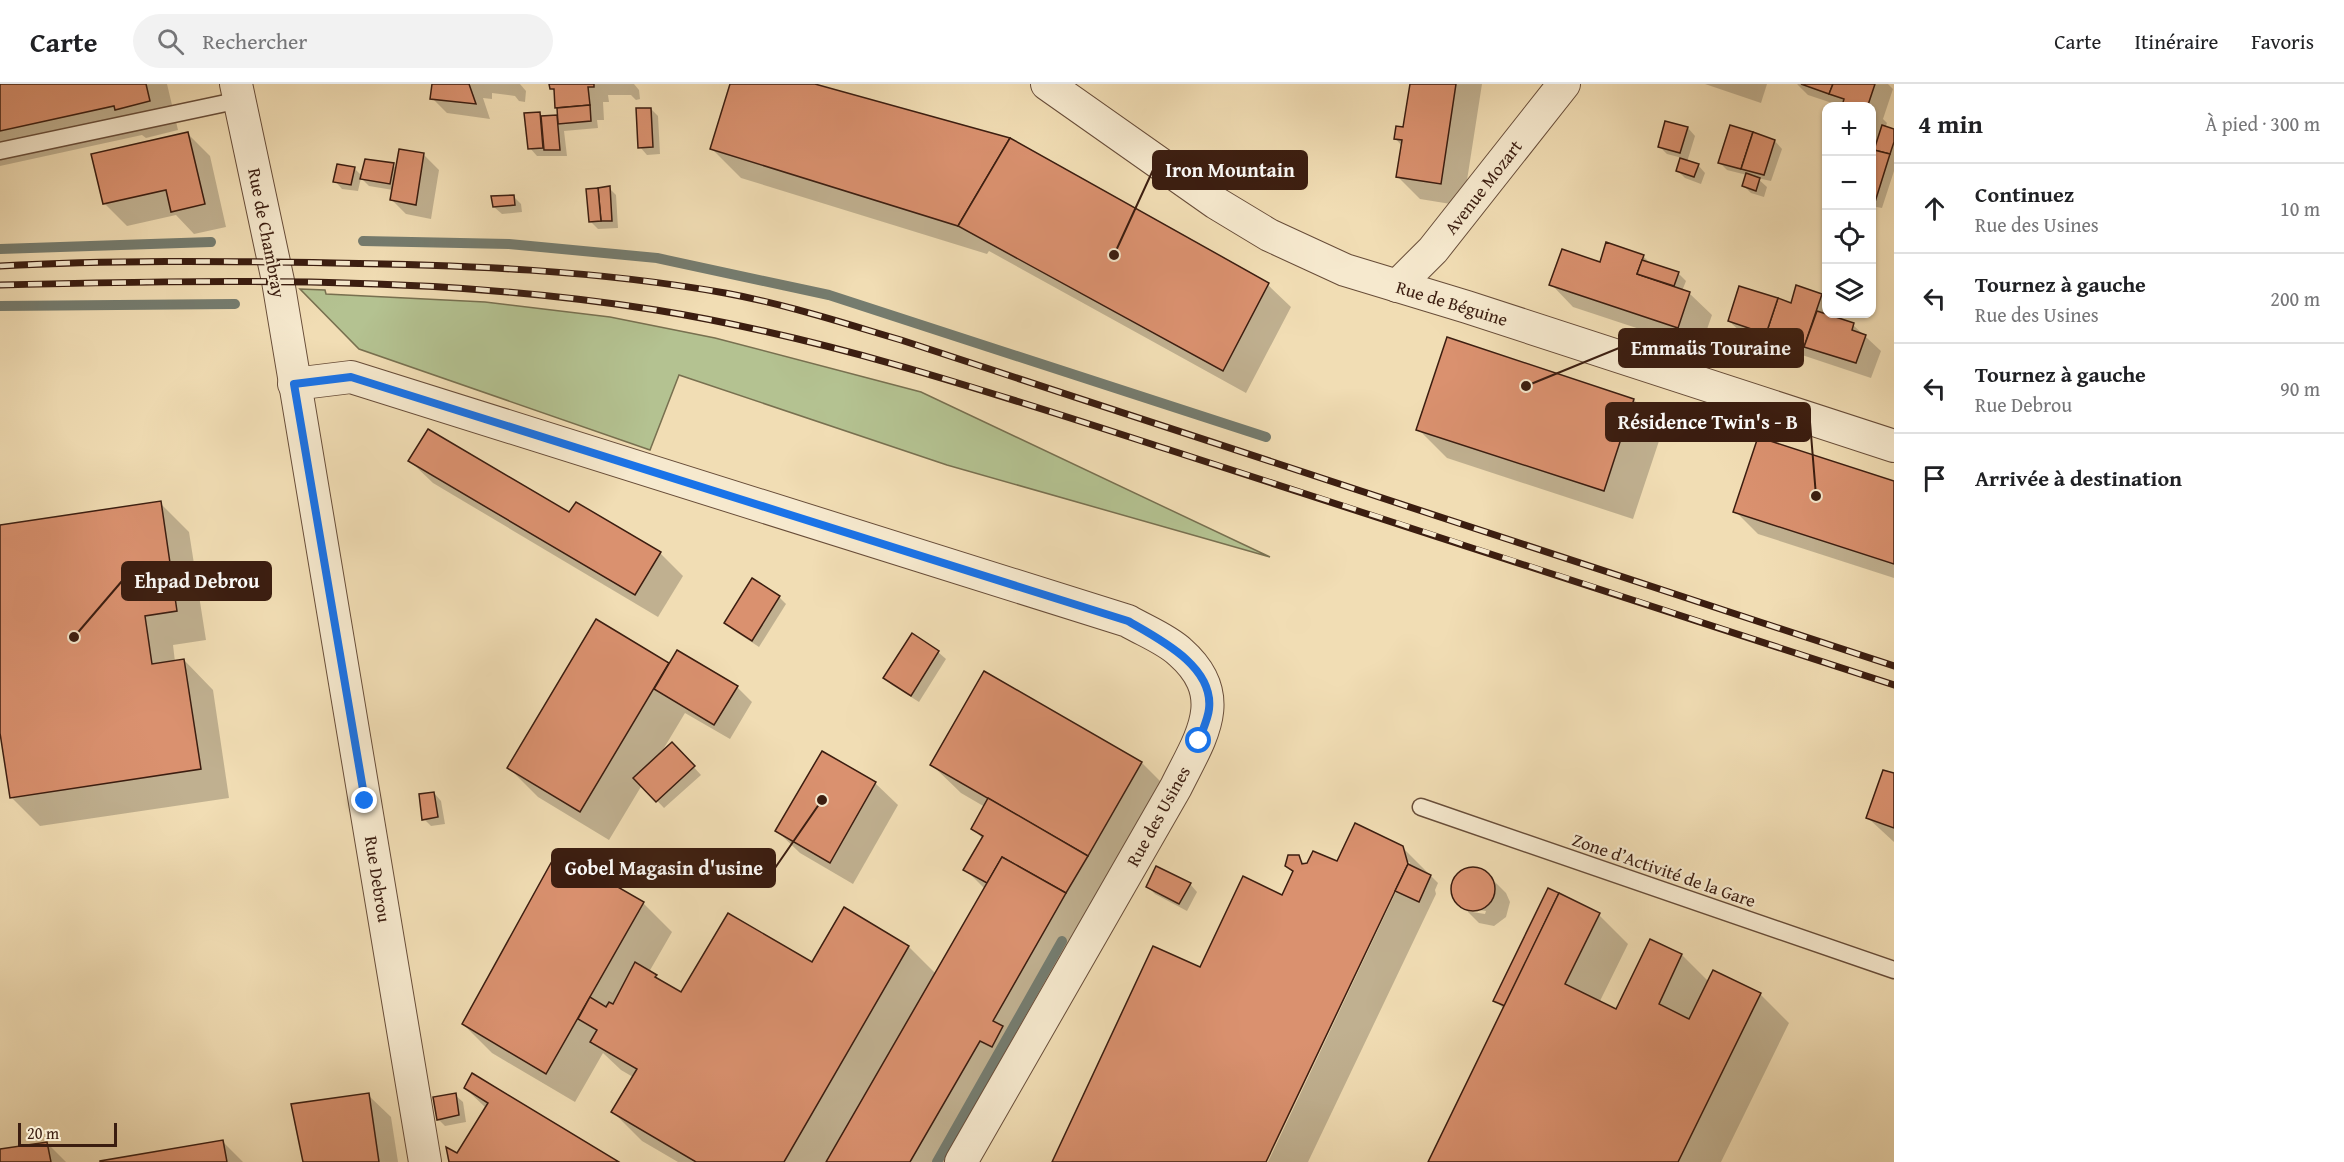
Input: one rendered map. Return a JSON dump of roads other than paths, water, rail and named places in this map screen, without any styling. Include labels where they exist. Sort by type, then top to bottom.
[{"type":"street","name":"Rue de Béguine","points":[[1047,84],[1216,203],[1269,235],[1346,270],[1894,446]]},
{"type":"street","name":"Avenue Mozart","points":[[1397,286],[1433,250],[1564,84]]},
{"type":"street","name":"Rue de Chambray","points":[[238,92],[275,262],[294,384]]},
{"type":"street","name":"Rue des Usines","points":[[294,384],[351,377],[1128,621],[1180,651],[1204,682],[1209,708],[1199,741],[1176,787],[961,1162]]},
{"type":"street","name":"Rue Debrou","points":[[294,384],[425,1162]]},
{"type":"lane","points":[[0,151],[238,92]]},
{"type":"lane","name":"Zone d’Activité de la Gare","points":[[1421,807],[1894,970]]},
{"type":"waterway","points":[[363,241],[509,244],[657,258],[829,295],[1266,437]]},
{"type":"waterway","points":[[0,249],[211,242]]},
{"type":"waterway","points":[[0,306],[235,304]]},
{"type":"waterway","points":[[937,1162],[1062,941]]},
{"type":"railway","points":[[0,266],[208,261],[481,267],[627,279],[747,297],[901,340],[1894,666]]},
{"type":"railway","points":[[0,285],[247,281],[411,285],[574,299],[722,322],[919,371],[1894,685]]},
{"type":"place","name":"Iron Mountain","points":[[1114,255]]},
{"type":"place","name":"Emmaüs Touraine","points":[[1526,386]]},
{"type":"place","name":"Résidence Twin's - B","points":[[1816,496]]},
{"type":"place","name":"Ehpad Debrou","points":[[74,637]]},
{"type":"place","name":"Gobel Magasin d'usine","points":[[822,800]]}]
